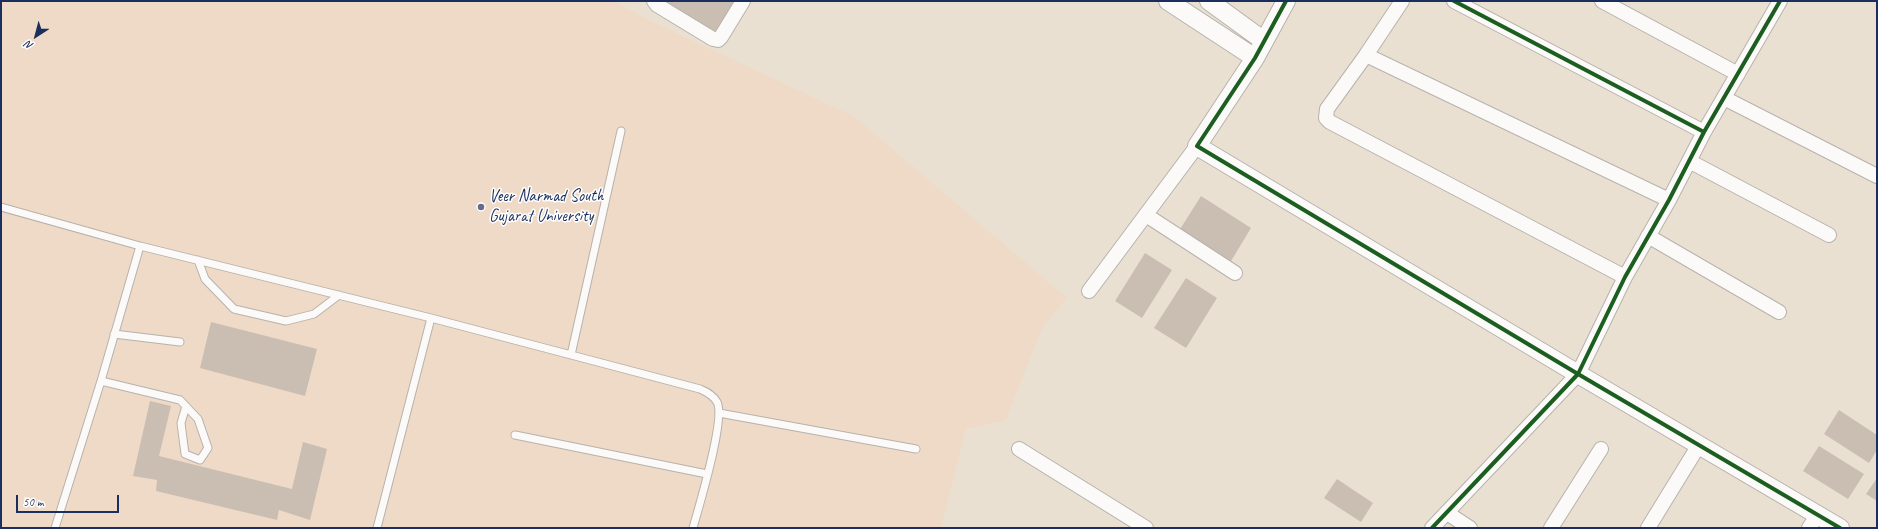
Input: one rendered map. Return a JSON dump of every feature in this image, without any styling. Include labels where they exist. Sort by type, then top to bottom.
[{"type":"street","points":[[654,1],[657,5],[713,39],[718,40],[722,37],[743,1]]},
{"type":"street","points":[[1168,1],[1255,58]]},
{"type":"street","points":[[1209,1],[1264,41]]},
{"type":"street","points":[[1089,291],[1197,146],[1255,58],[1286,1]]},
{"type":"street","points":[[1402,1],[1366,55],[1327,109],[1326,118],[1330,122],[1625,277]]},
{"type":"street","points":[[1454,1],[1704,132]]},
{"type":"street","points":[[1602,1],[1738,74]]},
{"type":"street","points":[[1432,528],[1578,374],[1625,277],[1669,200],[1704,132],[1738,74],[1774,3]]},
{"type":"street","points":[[1366,55],[1669,200]]},
{"type":"street","points":[[1724,98],[1877,176]]},
{"type":"street","points":[[1197,146],[1699,445],[1813,522],[1840,528]]},
{"type":"street","points":[[1689,161],[1829,235]]},
{"type":"street","points":[[1146,215],[1235,274]]},
{"type":"street","points":[[1648,236],[1779,312]]},
{"type":"street","points":[[1648,528],[1699,445]]},
{"type":"street","points":[[1019,449],[1146,528]]},
{"type":"street","points":[[1551,528],[1601,449]]},
{"type":"street","points":[[1447,513],[1470,528]]},
{"type":"lane","points":[[571,355],[621,131]]},
{"type":"lane","points":[[1,208],[140,246],[430,318],[700,389],[710,393],[717,402],[719,422],[693,528]]},
{"type":"lane","points":[[55,528],[101,381],[140,246]]},
{"type":"lane","points":[[198,260],[205,279],[234,309],[286,321],[314,314],[339,295]]},
{"type":"lane","points":[[377,528],[430,318]]},
{"type":"lane","points":[[114,334],[180,342]]},
{"type":"lane","points":[[101,381],[180,400],[186,406],[198,419],[208,448],[200,460],[185,454],[181,423],[186,406]]},
{"type":"lane","points":[[719,413],[916,449]]},
{"type":"lane","points":[[515,434],[707,474]]},
{"type":"shaded area","name":"Veer Narmad South Gujarat University","points":[[1,1],[614,1],[645,18],[855,117],[1067,298],[1042,328],[1006,420],[966,429],[941,528],[1,528]]},
{"type":"building","points":[[659,1],[735,1],[713,35]]},
{"type":"building","points":[[1201,196],[1251,228],[1228,266],[1177,234]]},
{"type":"building","points":[[1145,253],[1172,270],[1142,318],[1115,301]]},
{"type":"building","points":[[1186,278],[1217,298],[1186,348],[1154,328]]},
{"type":"building","points":[[211,322],[317,349],[305,396],[200,368]]},
{"type":"building","points":[[150,401],[171,406],[159,456],[292,489],[303,442],[327,449],[310,520],[279,510],[277,520],[156,491],[157,480],[133,476]]},
{"type":"building","points":[[1839,410],[1877,435],[1877,450],[1869,463],[1824,434]]},
{"type":"building","points":[[1819,446],[1864,474],[1848,499],[1803,471]]},
{"type":"building","points":[[1877,478],[1877,501],[1866,494]]},
{"type":"building","points":[[1337,479],[1373,503],[1361,522],[1324,498]]},
{"type":"cycle path","points":[[1286,1],[1255,58],[1197,146],[1578,374],[1840,528]]},
{"type":"cycle path","points":[[1454,1],[1704,132]]},
{"type":"cycle path","points":[[1432,528],[1578,374],[1625,277],[1669,200],[1704,132],[1780,1]]},
{"type":"place","name":"Veer Narmad South Gujarat University","points":[[481,207]]}]
